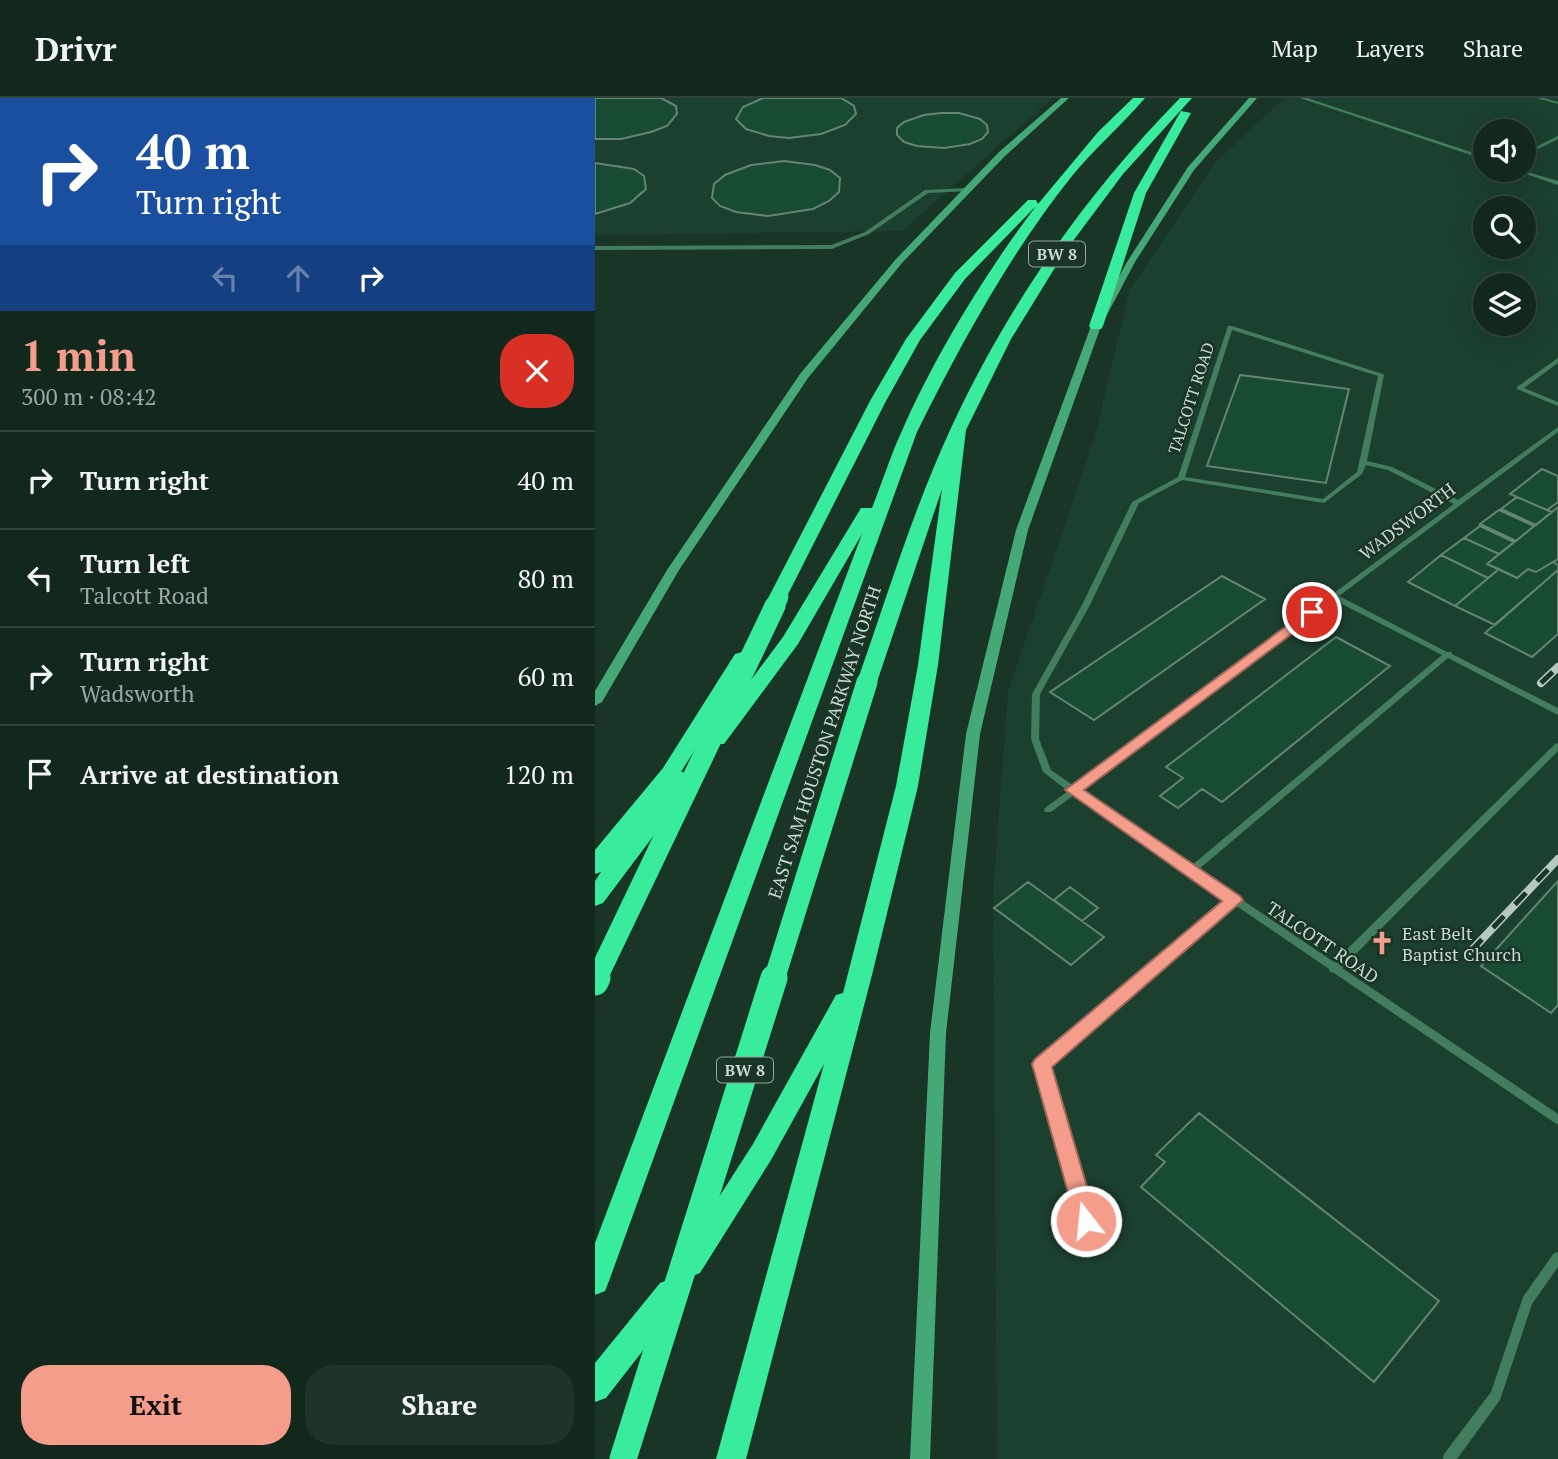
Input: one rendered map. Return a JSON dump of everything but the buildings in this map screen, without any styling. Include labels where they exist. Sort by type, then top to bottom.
[{"type":"highway","name":"EAST SAM HOUSTON PARKWAY NORTH","points":[[595,1281],[866,542],[909,432],[978,300],[1053,192],[1108,128],[1139,98]]},
{"type":"highway","name":"EAST SAM HOUSTON PARKWAY NORTH","points":[[623,1459],[867,682],[958,430],[1013,324],[1057,254],[1101,195],[1186,98]]},
{"type":"highway","points":[[1096,326],[1140,193],[1194,98]]},
{"type":"highway","points":[[595,982],[837,478],[896,368],[944,295],[978,257],[1108,128]]},
{"type":"highway","points":[[731,1459],[860,975],[911,759],[928,665],[950,476],[958,430]]},
{"type":"highway","points":[[595,897],[791,640],[855,533],[909,432]]},
{"type":"highway","points":[[595,866],[670,772],[780,597]]},
{"type":"highway","points":[[595,1387],[651,1320],[727,1208],[762,1152],[860,975]]},
{"type":"main road","points":[[595,702],[673,570],[804,376],[899,261],[1002,154],[1065,98]]},
{"type":"main road","points":[[920,1459],[938,1033],[973,734],[1022,530],[1096,326],[1131,262],[1191,169],[1253,98]]},
{"type":"lane","points":[[1302,98],[1473,155]]},
{"type":"lane","points":[[1539,98],[1558,103]]},
{"type":"lane","points":[[1536,149],[1558,137]]},
{"type":"lane","points":[[1536,176],[1558,183]]},
{"type":"lane","points":[[595,248],[832,247],[867,233],[927,191],[968,190]]},
{"type":"lane","name":"TALCOTT ROAD","points":[[1181,478],[1230,327],[1381,375],[1360,473],[1324,501],[1181,478],[1136,502],[1086,606],[1036,694],[1035,739],[1047,772],[1558,1120]]},
{"type":"lane","points":[[1558,360],[1518,388],[1558,404]]},
{"type":"lane","name":"WADSWORTH","points":[[1048,810],[1558,429]]},
{"type":"lane","points":[[1363,462],[1390,468],[1458,503]]},
{"type":"lane","points":[[1333,596],[1558,712]]},
{"type":"lane","points":[[1191,871],[1448,654]]},
{"type":"lane","points":[[1334,969],[1558,746]]},
{"type":"lane","points":[[1086,1221],[1041,1064],[1234,900]]},
{"type":"lane","points":[[1450,1459],[1496,1396],[1527,1301],[1558,1257]]},
{"type":"shaded area","points":[[595,98],[1053,98],[902,231],[595,235]]},
{"type":"shaded area","points":[[1284,98],[1558,98],[1558,1459],[997,1459],[993,894],[1008,692],[1094,439],[1130,289],[1216,162]]},
{"type":"railway","points":[[1541,683],[1558,667]]},
{"type":"railway","points":[[1471,951],[1558,859]]},
{"type":"place","name":"East Belt Baptist Church","points":[[1382,943]]},
{"type":"route","points":[[1086,1221],[1041,1064],[1234,900],[1073,790],[1312,612]]}]
